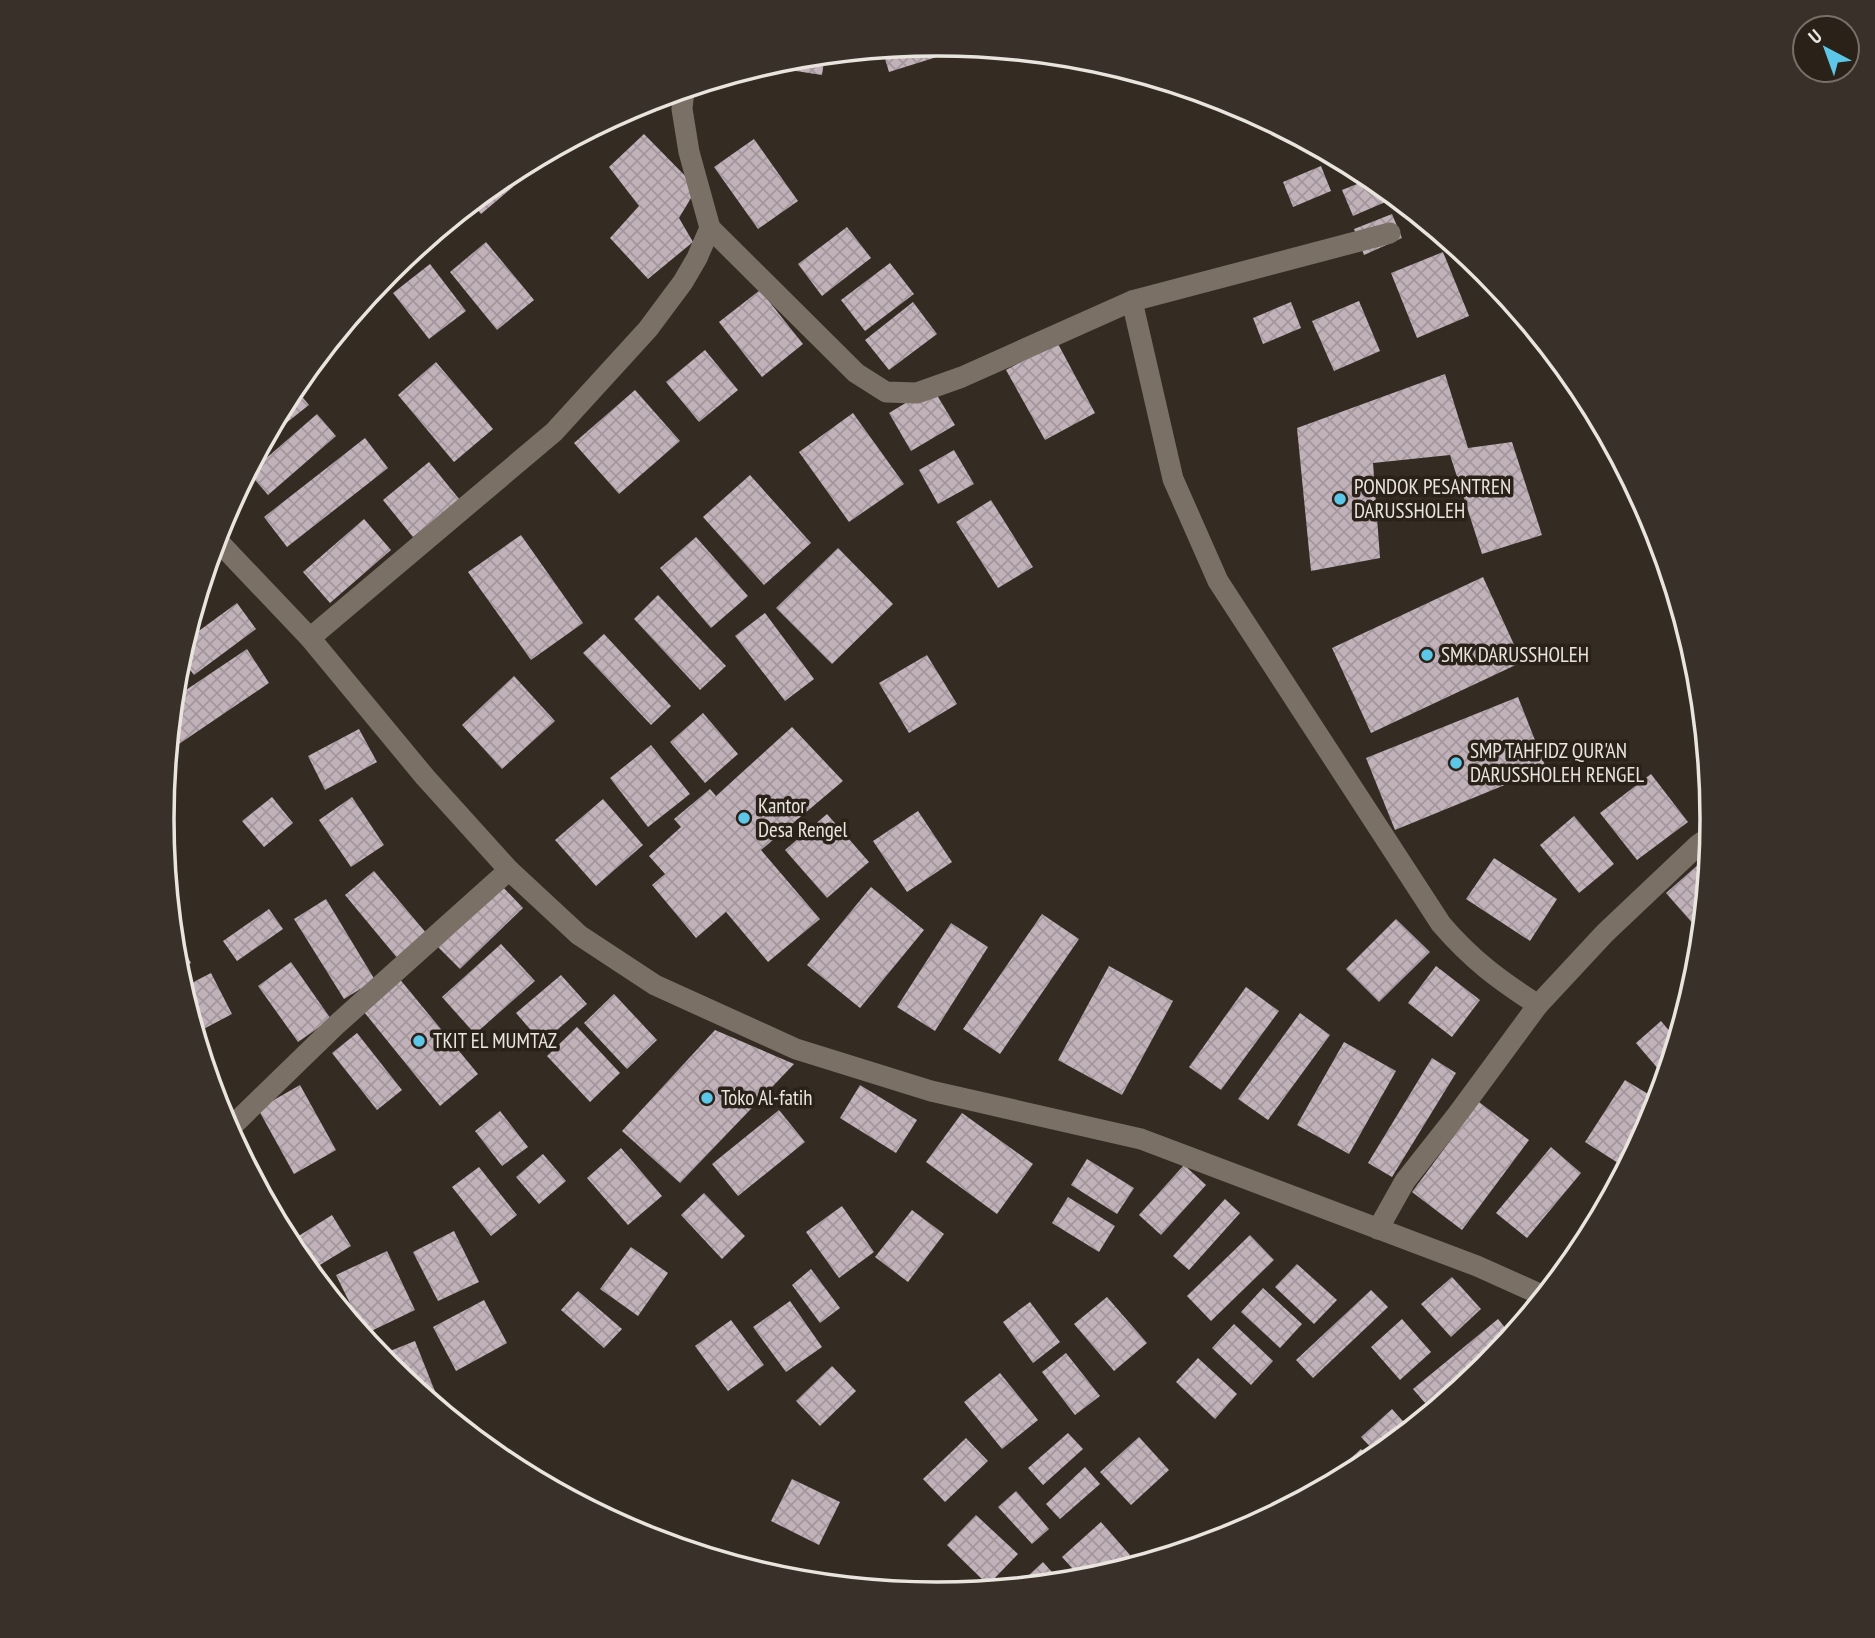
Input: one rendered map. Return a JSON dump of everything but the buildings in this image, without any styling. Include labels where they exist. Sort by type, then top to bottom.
[{"type":"street","points":[[683,100],[689,152],[710,228],[856,373],[886,392],[917,393],[962,377],[1132,301],[1390,233]]},
{"type":"street","points":[[310,638],[555,432],[648,329],[697,258],[710,228]]},
{"type":"street","points":[[1132,301],[1173,479],[1217,581],[1441,924],[1465,951],[1495,977],[1538,1005]]},
{"type":"street","points":[[225,548],[310,638],[425,777],[509,870],[579,935],[655,985],[796,1049],[932,1091],[1140,1139],[1477,1266],[1535,1292]]},
{"type":"street","points":[[1378,1229],[1405,1181],[1538,1005],[1605,933],[1700,844]]},
{"type":"street","points":[[237,1121],[335,1026],[509,870]]},
{"type":"place","name":"PONDOK PESANTREN DARUSSHOLEH","points":[[1340,499]]},
{"type":"place","name":"SMK DARUSSHOLEH","points":[[1427,655]]},
{"type":"place","name":"SMP TAHFIDZ QUR'AN DARUSSHOLEH RENGEL","points":[[1456,763]]},
{"type":"place","name":"Kantor Desa Rengel","points":[[744,818]]},
{"type":"place","name":"TKIT EL MUMTAZ","points":[[419,1041]]},
{"type":"place","name":"Toko Al-fatih","points":[[707,1098]]}]
